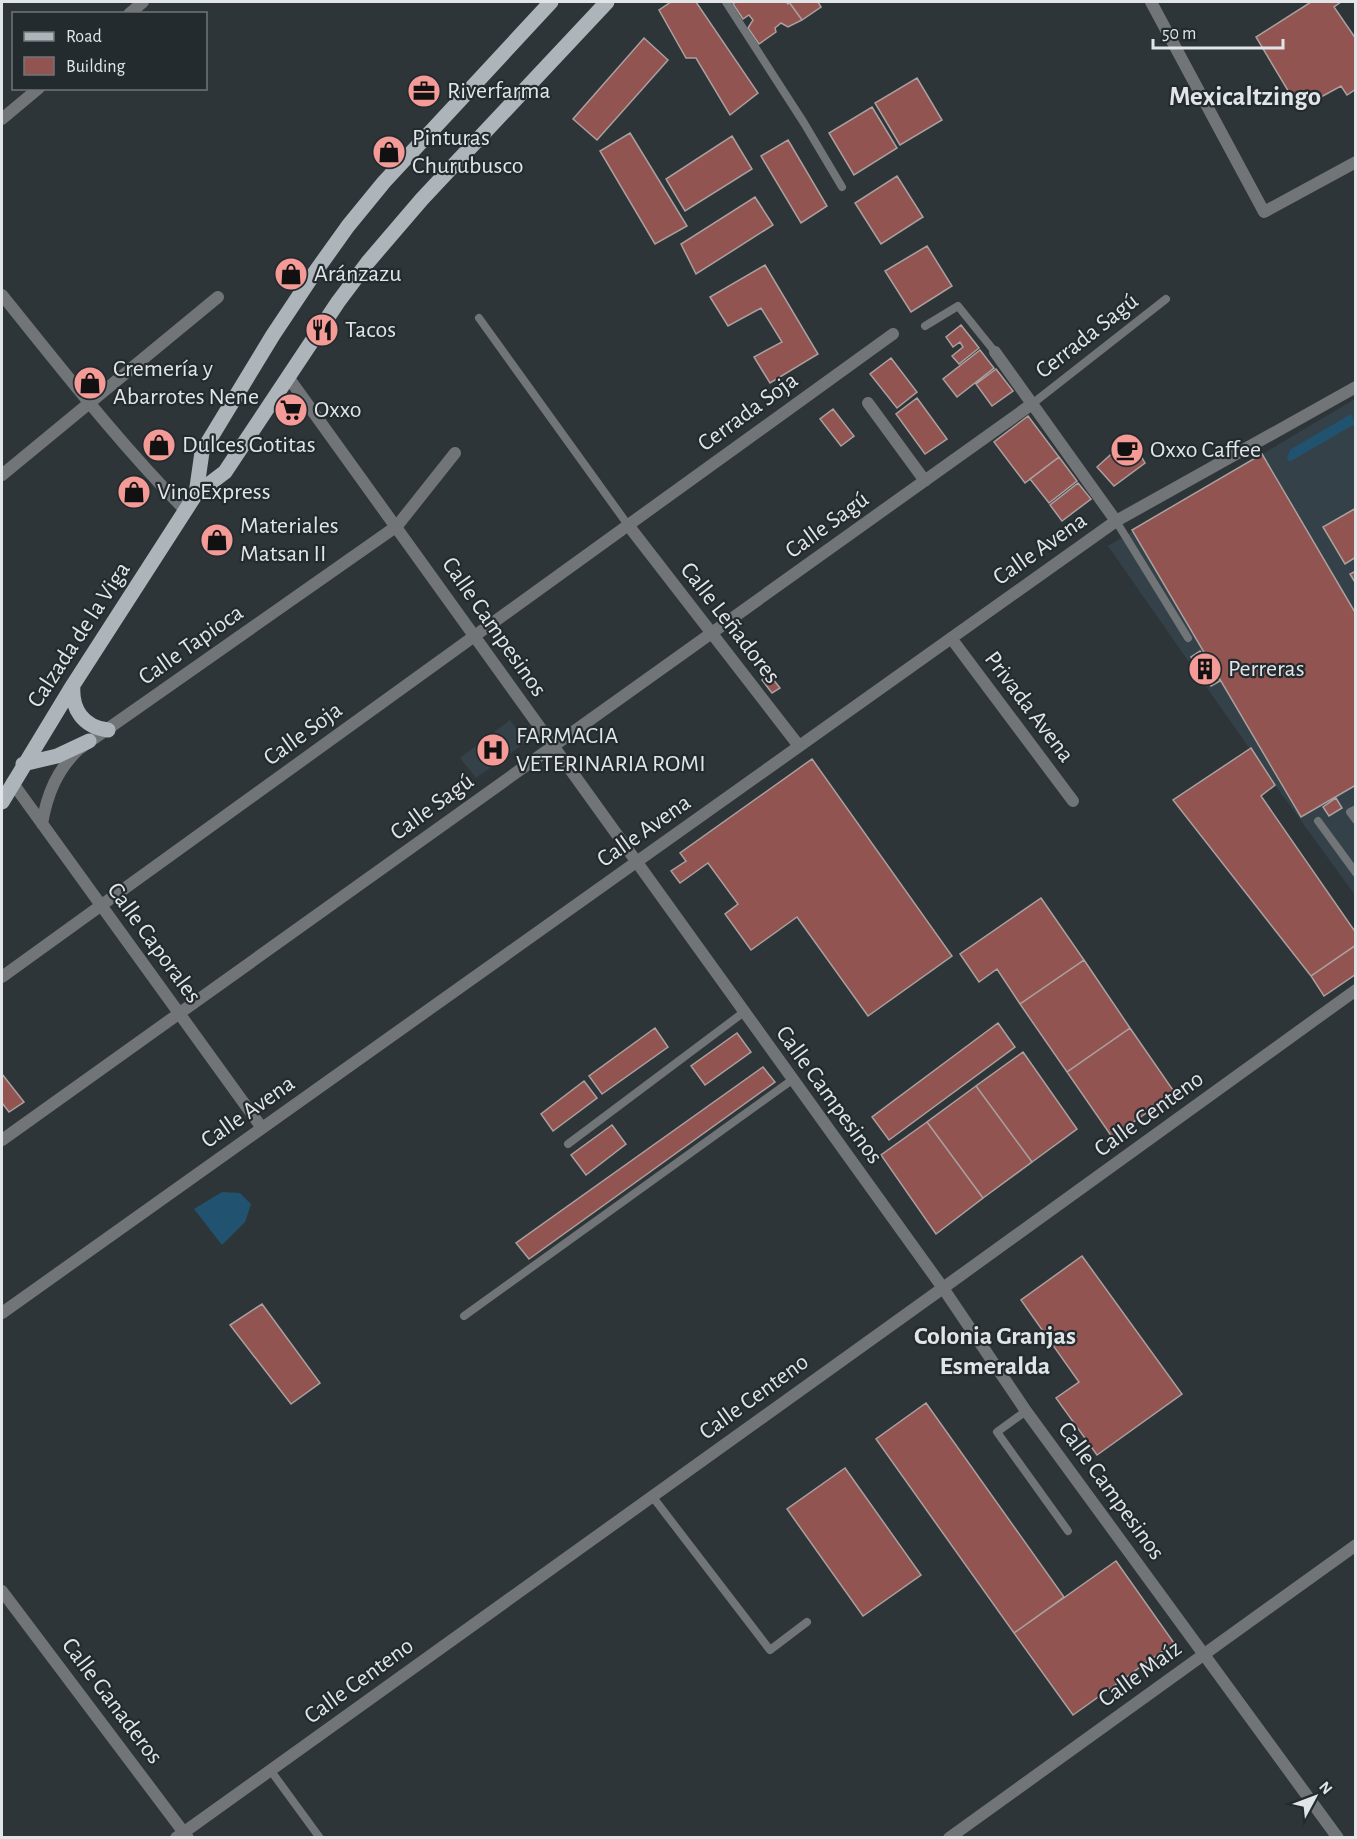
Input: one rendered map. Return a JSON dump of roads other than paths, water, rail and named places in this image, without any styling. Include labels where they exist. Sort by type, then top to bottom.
[{"type":"main road","name":"Calzada de la Viga","points":[[2,802],[23,764],[186,511],[196,494],[202,452],[273,335],[320,265],[348,226],[384,183],[551,2]]},
{"type":"main road","name":"Calzada de la Viga","points":[[196,494],[225,472],[338,302],[368,262],[422,199],[606,2]]},
{"type":"main road","points":[[73,685],[73,703],[82,719],[94,727],[108,730]]},
{"type":"main road","points":[[23,764],[57,756],[89,741]]},
{"type":"street","points":[[131,12],[143,2]]},
{"type":"street","points":[[1151,2],[1264,212],[1356,162]]},
{"type":"street","points":[[2,119],[37,90]]},
{"type":"street","points":[[2,295],[154,479],[186,511]]},
{"type":"street","points":[[2,476],[218,297]]},
{"type":"street","name":"Cerrada Soja","points":[[628,525],[893,334]]},
{"type":"street","points":[[995,352],[1116,521]]},
{"type":"street","name":"Calle Campesinos","points":[[288,377],[943,1288],[1026,1411],[1338,1838]]},
{"type":"street","name":"Calle Avena","points":[[2,1313],[1116,521],[1356,387]]},
{"type":"street","points":[[868,403],[924,481]]},
{"type":"street","name":"Calle Sagú","points":[[2,1140],[1032,404]]},
{"type":"street","name":"Calle Tapioca","points":[[42,824],[49,793],[55,779],[70,758],[89,741],[108,730],[396,526],[455,453]]},
{"type":"street","name":"Calle Leñadores","points":[[628,525],[799,746]]},
{"type":"street","name":"Calle Soja","points":[[2,977],[628,525]]},
{"type":"street","name":"Privada Avena","points":[[951,638],[1073,801]]},
{"type":"street","name":"Calle Caporales","points":[[12,782],[262,1128]]},
{"type":"street","name":"Calle Centeno","points":[[183,1836],[1356,990]]},
{"type":"street","name":"Calle Maíz","points":[[949,1838],[1356,1545]]},
{"type":"street","name":"Calle Ganaderos","points":[[2,1591],[183,1836]]},
{"type":"lane","points":[[726,2],[842,186]]},
{"type":"lane","name":"Cerrada Sagú","points":[[1032,404],[1166,299]]},
{"type":"lane","points":[[925,326],[958,306],[995,352]]},
{"type":"lane","points":[[479,318],[628,525]]},
{"type":"lane","points":[[1116,521],[1188,638]]},
{"type":"lane","points":[[1356,809],[1350,812],[1356,820]]},
{"type":"lane","points":[[1318,821],[1356,873]]},
{"type":"lane","points":[[568,1144],[744,1012]]},
{"type":"lane","points":[[464,1316],[792,1080]]},
{"type":"lane","points":[[1026,1411],[997,1432],[1068,1531]]},
{"type":"lane","points":[[652,1496],[770,1650],[807,1622]]},
{"type":"lane","points":[[271,1771],[320,1838]]},
{"type":"place","name":"Riverfarma","points":[[424,91]]},
{"type":"place","name":"Pinturas Churubusco","points":[[389,152]]},
{"type":"place","name":"Aránzazu","points":[[291,274]]},
{"type":"place","name":"Tacos","points":[[322,330]]},
{"type":"place","name":"Cremería y Abarrotes Nene","points":[[90,383]]},
{"type":"place","name":"Oxxo","points":[[291,410]]},
{"type":"place","name":"Dulces Gotitas","points":[[159,445]]},
{"type":"place","name":"Oxxo Caffee","points":[[1127,450]]},
{"type":"place","name":"VinoExpress","points":[[134,492]]},
{"type":"place","name":"Materiales Matsan II","points":[[217,540]]},
{"type":"place","name":"Perreras","points":[[1205,669]]},
{"type":"place","name":"FARMACIA VETERINARIA ROMI","points":[[493,750]]},
{"type":"district","name":"Mexicaltzingo","points":[[1245,96]]},
{"type":"district","name":"Colonia Granjas Esmeralda","points":[[995,1351]]}]
